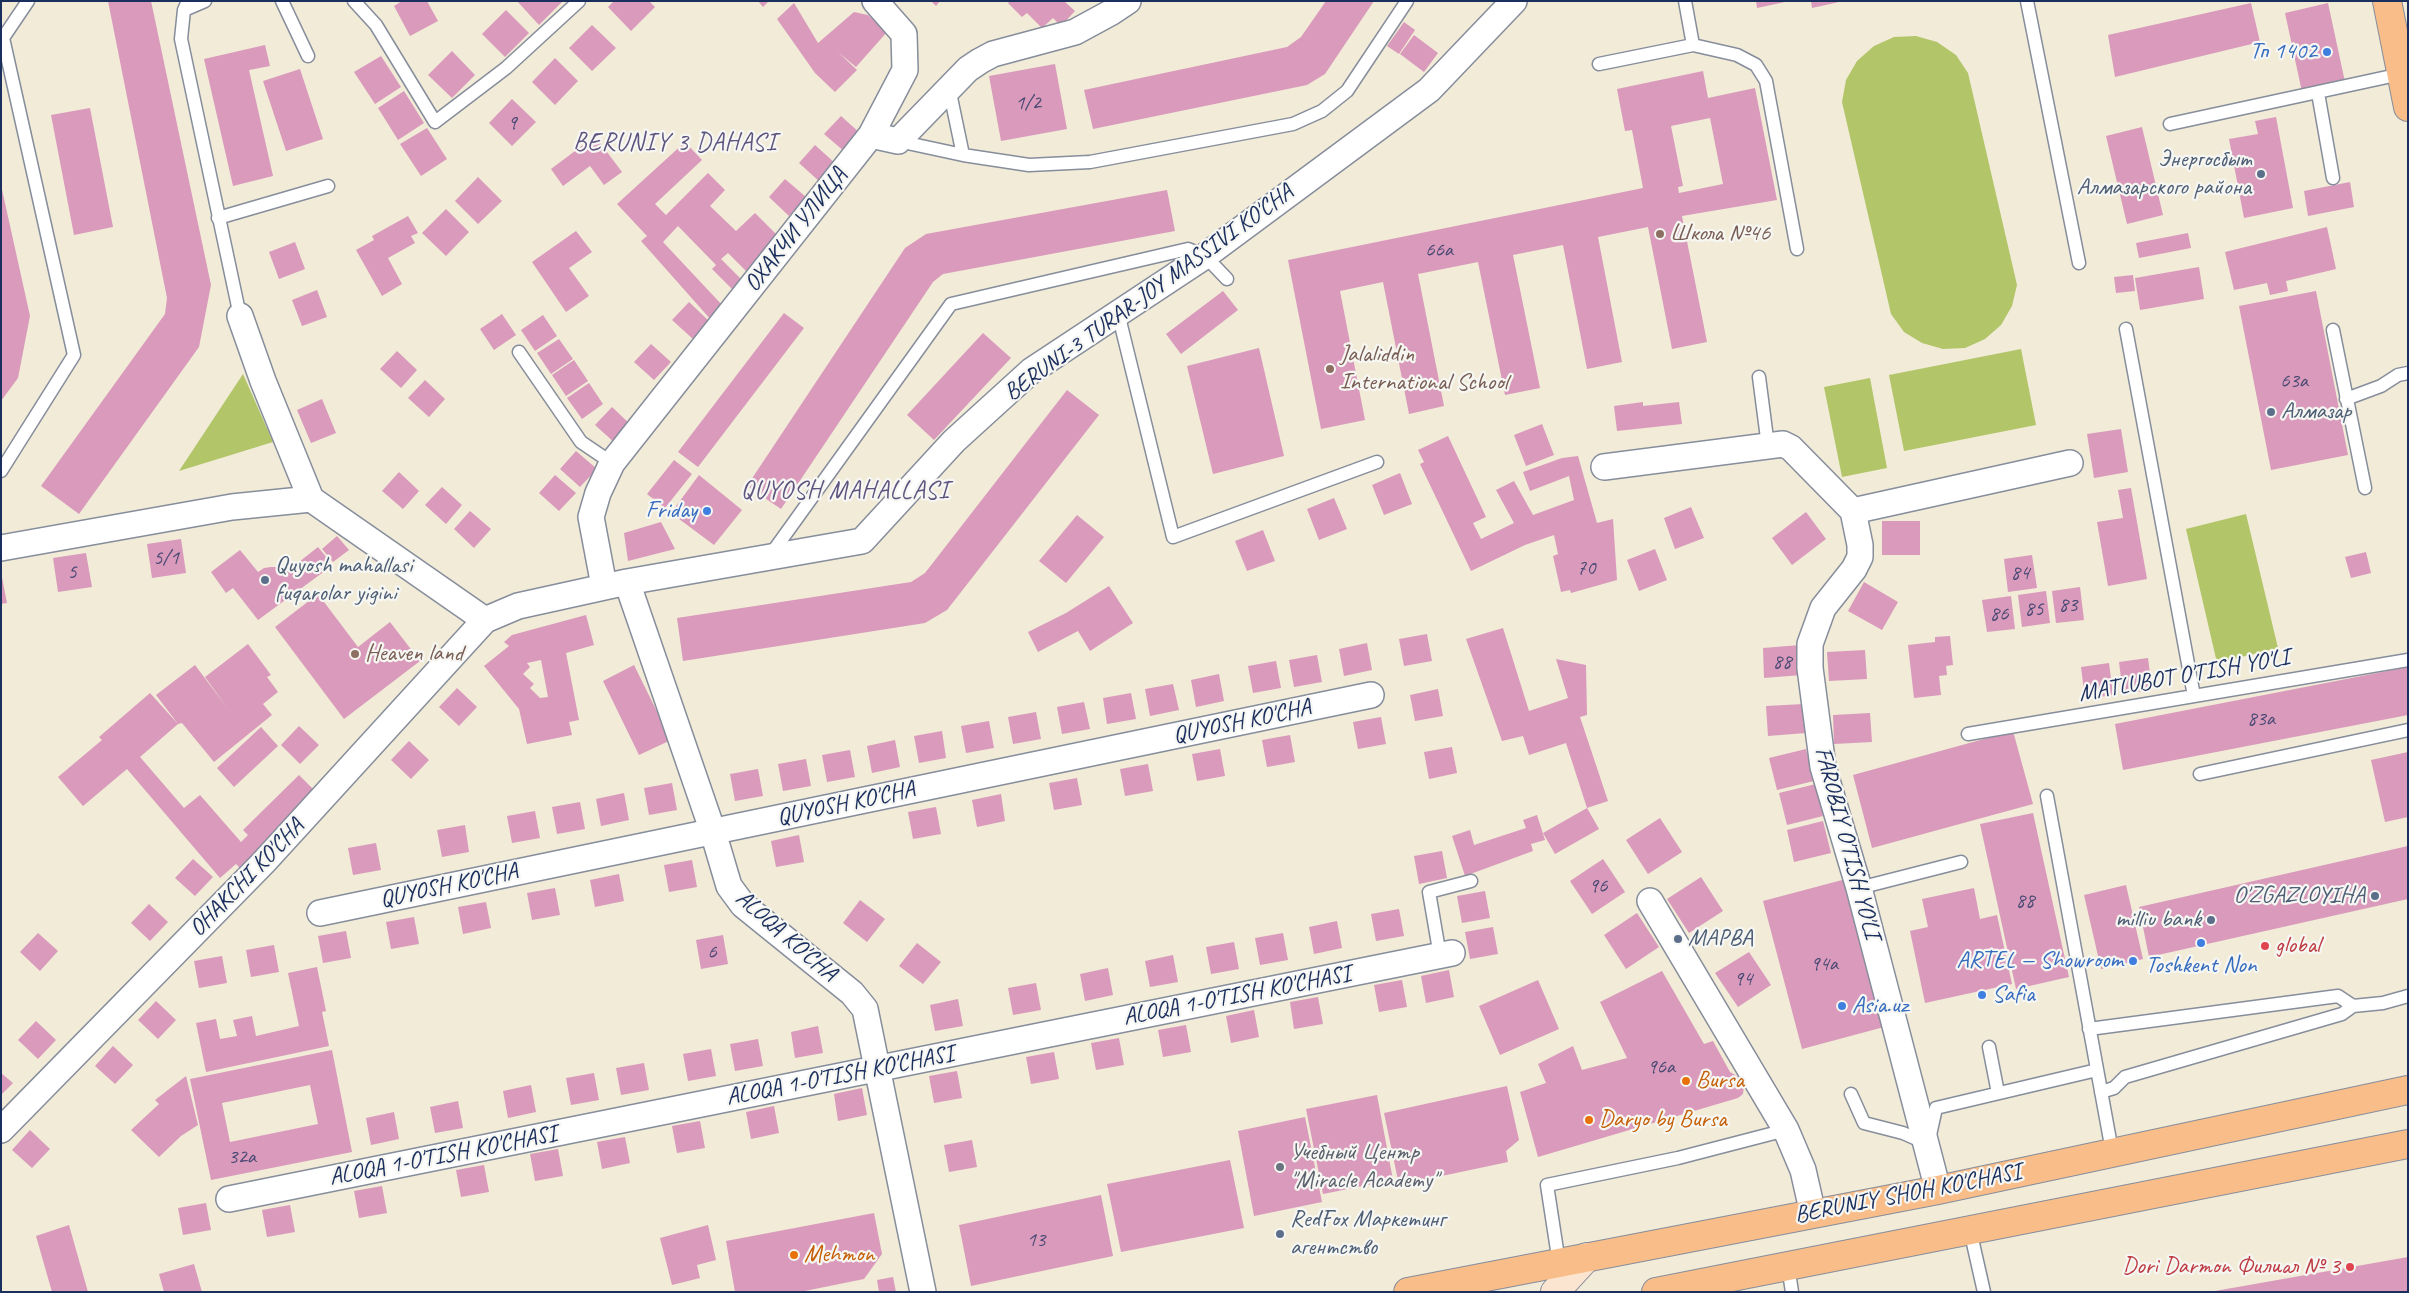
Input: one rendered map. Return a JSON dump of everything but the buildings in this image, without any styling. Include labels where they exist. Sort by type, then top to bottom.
[{"type":"main road","points":[[2388,1],[2408,108]]},
{"type":"main road","name":"BERUNIY SHOH KO'CHASI","points":[[1408,1292],[1481,1286],[1559,1263],[1587,1257],[1938,1190],[2112,1151],[2408,1090]]},
{"type":"main road","name":"BERUNIY SHOH KO'CHASI","points":[[1656,1292],[1790,1279],[1970,1230],[2408,1144]]},
{"type":"street","name":"ОХАКЧИ УЛИЦА","points":[[616,584],[591,517],[598,493],[612,463],[871,135],[905,70],[904,34],[875,1]]},
{"type":"street","points":[[871,135],[898,141],[968,69],[993,54],[1075,32],[1128,1]]},
{"type":"street","name":"BERUNI-3 TURAR-JOY MASSIVI KO'CHA","points":[[616,584],[862,541],[954,441],[1031,371],[1204,256],[1429,90],[1514,1]]},
{"type":"street","points":[[240,316],[263,381],[312,500],[485,620],[518,606],[616,584]]},
{"type":"street","points":[[1604,467],[1783,444],[1791,448],[1853,511],[2070,463]]},
{"type":"street","points":[[1,548],[232,507],[312,500]]},
{"type":"street","name":"FAROBIY O'TISH YO'LI","points":[[1853,511],[1860,545],[1860,557],[1854,569],[1824,608],[1810,644],[1810,668],[1823,767],[1859,888],[1928,1144],[1938,1190]]},
{"type":"street","name":"ALOQA KO'CHA","points":[[616,584],[713,832],[729,886],[744,905],[852,993],[865,1009],[923,1292]]},
{"type":"street","name":"OHAKCHI KO'CHA","points":[[1,1130],[264,863],[485,620]]},
{"type":"street","name":"QUYOSH KO'CHA","points":[[320,913],[1372,695]]},
{"type":"street","points":[[1650,901],[1786,1130],[1803,1170],[1814,1214]]},
{"type":"street","name":"ALOQA 1-O'TISH KO'CHASI","points":[[229,1199],[1446,954]]},
{"type":"street","points":[[1555,1292],[1587,1257]]},
{"type":"lane","points":[[1,471],[74,355],[3,38],[28,1]]},
{"type":"lane","points":[[205,1],[186,6],[181,39],[240,316]]},
{"type":"lane","points":[[282,1],[308,56]]},
{"type":"lane","points":[[354,1],[376,25],[435,122],[506,68],[579,1]]},
{"type":"lane","points":[[898,141],[963,155],[1029,165],[1090,162],[1294,124],[1322,111],[1347,92],[1407,1]]},
{"type":"lane","points":[[1685,1],[1693,45]]},
{"type":"lane","points":[[2026,1],[2079,263]]},
{"type":"lane","points":[[1599,64],[1693,45],[1737,56],[1756,65],[1766,81],[1797,250]]},
{"type":"lane","points":[[2170,124],[2401,74]]},
{"type":"lane","points":[[949,88],[963,155]]},
{"type":"lane","points":[[2318,93],[2333,178]]},
{"type":"lane","points":[[218,218],[328,186]]},
{"type":"lane","points":[[768,557],[951,304],[1188,249],[1204,256],[1227,279]]},
{"type":"lane","points":[[1118,313],[1173,538],[1378,462]]},
{"type":"lane","points":[[2126,329],[2194,696]]},
{"type":"lane","points":[[2333,330],[2365,488]]},
{"type":"lane","points":[[519,352],[581,442],[612,463]]},
{"type":"lane","points":[[2346,399],[2381,386],[2398,374],[2408,373]]},
{"type":"lane","points":[[1759,377],[1768,446]]},
{"type":"lane","name":"MATLUBOT O'TISH YO'LI","points":[[1968,734],[2408,660]]},
{"type":"lane","points":[[2200,774],[2408,730]]},
{"type":"lane","points":[[2047,796],[2112,1151]]},
{"type":"lane","points":[[1859,888],[1961,862]]},
{"type":"lane","points":[[1446,954],[1428,892],[1471,880]]},
{"type":"lane","points":[[2089,1029],[2338,996],[2353,1006]]},
{"type":"lane","points":[[2101,1092],[2114,1088],[2125,1077],[2342,1014],[2353,1006],[2408,996]]},
{"type":"lane","points":[[1989,1047],[1998,1093]]},
{"type":"lane","points":[[1851,1094],[1864,1123],[1903,1133],[1928,1144],[1936,1108],[2097,1070]]},
{"type":"lane","points":[[1559,1263],[1547,1186],[1678,1158],[1786,1130]]},
{"type":"lane","points":[[1970,1230],[1984,1292]]},
{"type":"green space","points":[[1916,36],[1937,42],[1956,55],[1968,73],[2017,285],[2012,306],[2001,325],[1985,339],[1965,348],[1943,349],[1922,343],[1904,332],[1891,314],[1842,102],[1846,80],[1857,61],[1874,46],[1894,37]]},
{"type":"green space","points":[[2021,349],[2036,425],[1904,451],[1889,375]]},
{"type":"green space","points":[[243,374],[273,442],[179,471]]},
{"type":"green space","points":[[1870,378],[1887,468],[1842,477],[1824,387]]},
{"type":"green space","points":[[2246,514],[2278,648],[2217,663],[2186,529]]},
{"type":"place","name":"Тп 1402","points":[[2327,52]]},
{"type":"place","name":"Энергосбыт Алмазарского района","points":[[2261,174]]},
{"type":"place","name":"Школа №46","points":[[1660,234]]},
{"type":"place","name":"Jalaliddin International School","points":[[1330,369]]},
{"type":"place","name":"Алмазар","points":[[2271,412]]},
{"type":"place","name":"Friday","points":[[707,511]]},
{"type":"place","name":"Quyosh mahallasi fuqarolar yigini","points":[[265,580]]},
{"type":"place","name":"Heaven land","points":[[355,654]]},
{"type":"place","name":"O'ZGAZLOYIHA","points":[[2375,896]]},
{"type":"place","name":"milliu bank","points":[[2211,920]]},
{"type":"place","name":"МАРВА","points":[[1678,939]]},
{"type":"place","name":"Toshkent Non","points":[[2201,943]]},
{"type":"place","name":"global","points":[[2265,946]]},
{"type":"place","name":"ARTEL — Showroom","points":[[2133,961]]},
{"type":"place","name":"Safia","points":[[1982,995]]},
{"type":"place","name":"Asia.uz","points":[[1842,1006]]},
{"type":"place","name":"Bursa","points":[[1686,1081]]},
{"type":"place","name":"Daryo by Bursa","points":[[1589,1120]]},
{"type":"place","name":"Учебный Центр \"Miracle Academy\"","points":[[1280,1167]]},
{"type":"place","name":"RedFox Маркетинг агентство","points":[[1280,1234]]},
{"type":"place","name":"Mehmon","points":[[794,1255]]},
{"type":"place","name":"Dori Darmon Филиал № 3","points":[[2350,1267]]},
{"type":"district","name":"BERUNIY 3 DAHASI","points":[[675,143]]},
{"type":"district","name":"QUYOSH MAHALLASI","points":[[845,491]]}]
